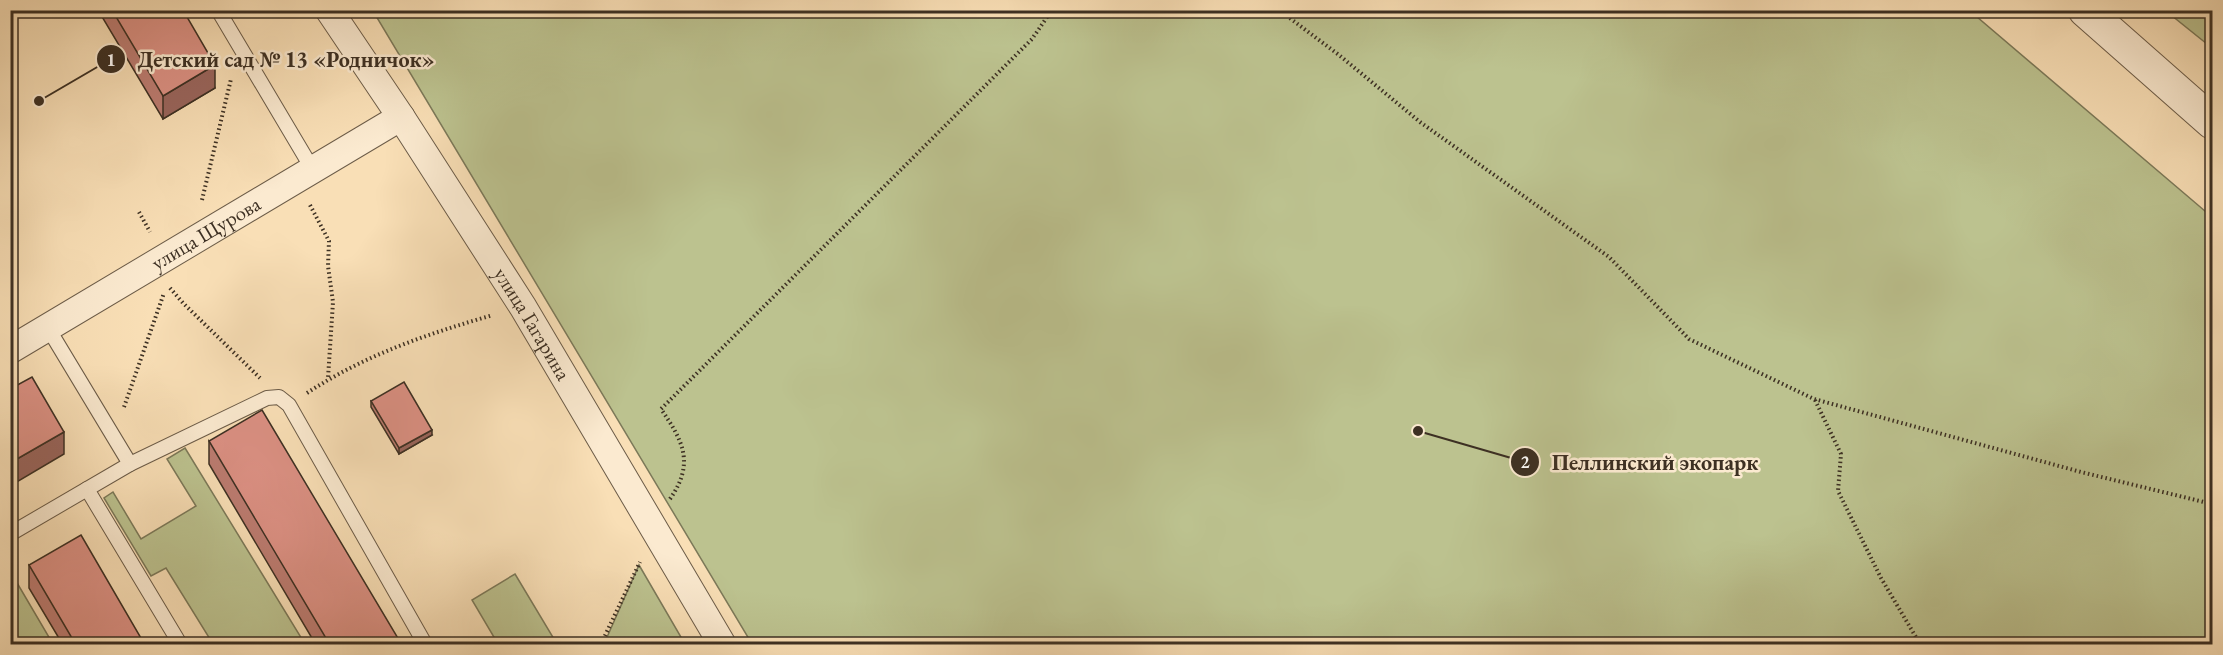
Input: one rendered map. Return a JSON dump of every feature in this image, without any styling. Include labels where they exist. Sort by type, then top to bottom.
[{"type":"street","name":"улица Гагарина","points":[[329,10],[523,307],[722,645]]},
{"type":"street","points":[[2085,10],[2212,122]]},
{"type":"street","name":"улица Щурова","points":[[10,350],[401,117]]},
{"type":"lane","points":[[218,10],[239,46],[304,174]]},
{"type":"lane","points":[[48,328],[130,464]]},
{"type":"lane","points":[[10,534],[130,464],[267,398],[284,401],[425,645]]},
{"type":"lane","points":[[87,489],[180,645]]},
{"type":"path","points":[[601,645],[664,509],[679,487],[686,461],[678,434],[661,409],[1032,39],[1052,10]]},
{"type":"path","points":[[1279,10],[1339,55],[1419,122],[1609,257],[1689,339],[1815,399],[2082,472],[2212,504]]},
{"type":"path","points":[[192,242],[239,46]]},
{"type":"path","points":[[304,174],[329,241],[328,266],[333,302],[328,379]]},
{"type":"path","points":[[114,437],[167,284],[183,303],[284,401],[371,357],[430,333],[523,307]]},
{"type":"path","points":[[1815,399],[1841,454],[1838,491],[1881,578],[1920,645]]},
{"type":"green space","points":[[373,11],[1970,11],[2212,217],[2212,644],[752,644]]},
{"type":"green space","points":[[2166,11],[2212,11],[2212,48]]},
{"type":"green space","points":[[185,448],[305,644],[213,644],[166,568],[151,576],[104,498],[113,492],[141,539],[196,506],[167,459]]},
{"type":"green space","points":[[639,565],[685,644],[604,644]]},
{"type":"green space","points":[[515,574],[557,644],[498,644],[472,600]]},
{"type":"green space","points":[[13,576],[53,644],[11,644],[10,577]]},
{"type":"building","points":[[112,10],[183,10],[215,65],[163,96]]},
{"type":"building","points":[[32,377],[64,432],[10,463],[10,389]]},
{"type":"building","points":[[404,382],[432,430],[399,448],[371,401]]},
{"type":"building","points":[[262,410],[402,645],[330,645],[209,441]]},
{"type":"building","points":[[81,535],[145,645],[76,645],[29,565]]},
{"type":"place","name":"Детский сад № 13 «Родничок»","points":[[39,101]]},
{"type":"place","name":"Пеллинский экопарк","points":[[1418,431]]}]
